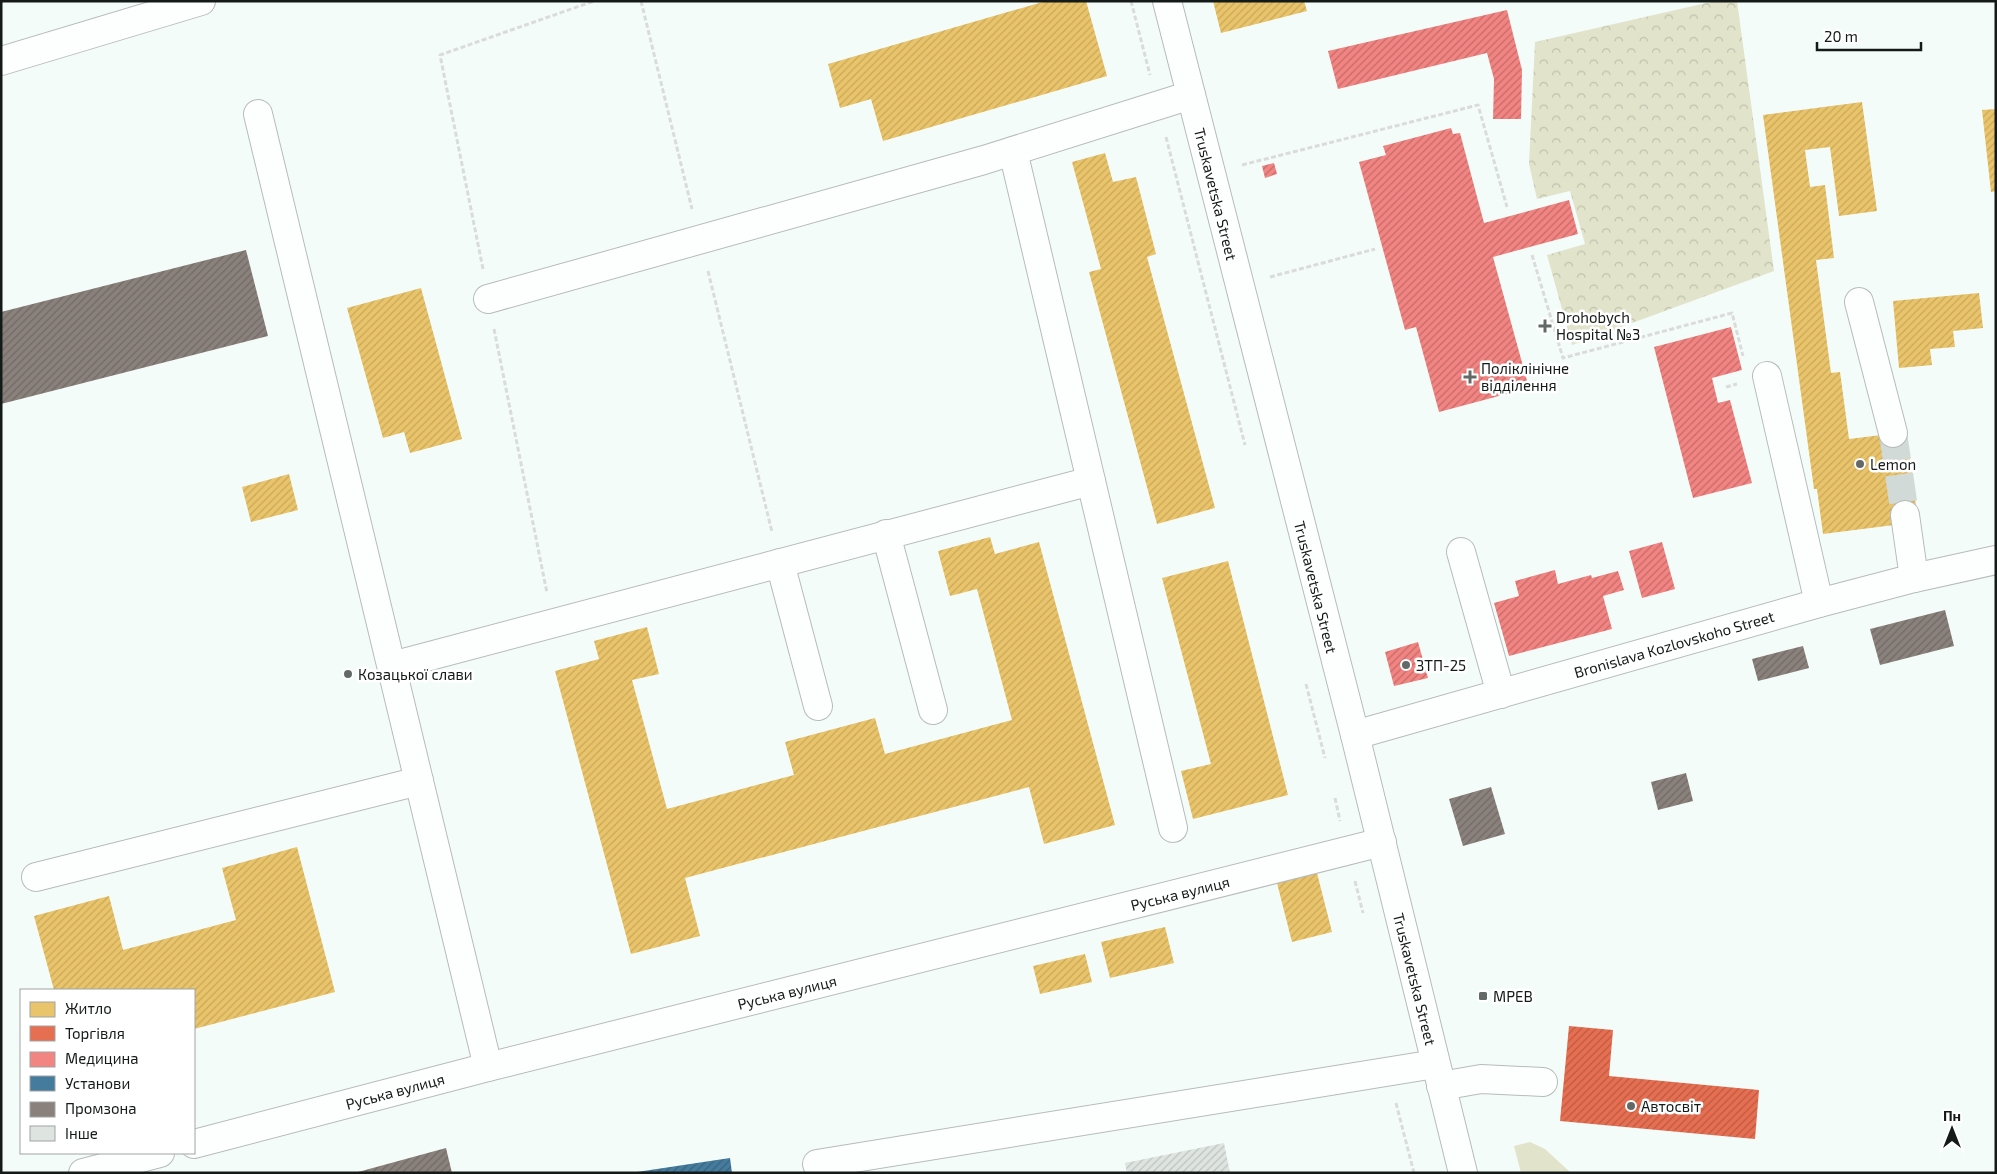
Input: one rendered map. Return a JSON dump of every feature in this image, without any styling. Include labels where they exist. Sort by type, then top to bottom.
[{"type":"street","points":[[1,61],[201,1]]},
{"type":"street","name":"Truskavetska Street","points":[[1167,1],[1355,735],[1463,1173]]},
{"type":"street","points":[[488,299],[1013,151],[1191,95]]},
{"type":"street","points":[[258,114],[488,1067]]},
{"type":"street","points":[[1013,151],[1173,828]]},
{"type":"street","points":[[1859,302],[1893,434]]},
{"type":"street","points":[[1756,369],[1819,603]]},
{"type":"street","points":[[392,666],[1091,481]]},
{"type":"street","points":[[1905,515],[1914,578]]},
{"type":"street","points":[[886,534],[933,710]]},
{"type":"street","points":[[1461,552],[1501,694]]},
{"type":"street","name":"Bronislava Kozlovskoho Street","points":[[1355,735],[1819,603],[1914,578],[1996,560]]},
{"type":"street","points":[[780,563],[818,706]]},
{"type":"street","points":[[36,877],[420,781]]},
{"type":"street","name":"Руська вулиця","points":[[195,1144],[488,1067],[1382,842]]},
{"type":"street","points":[[817,1164],[1394,1071],[1481,1079],[1543,1082]]},
{"type":"street","points":[[84,1173],[156,1154]]},
{"type":"path","points":[[553,623],[440,55],[594,1]]},
{"type":"path","points":[[641,1],[780,563]]},
{"type":"path","points":[[1131,1],[1247,452]]},
{"type":"path","points":[[1240,166],[1478,105],[1507,207]]},
{"type":"path","points":[[1269,278],[1375,249]]},
{"type":"path","points":[[1532,255],[1563,358],[1732,313],[1756,369]]},
{"type":"path","points":[[1306,683],[1326,760]]},
{"type":"path","points":[[1335,797],[1364,916]]},
{"type":"path","points":[[1394,1071],[1396,1106],[1414,1173]]},
{"type":"green space","points":[[1715,1],[1737,1],[1774,271],[1572,345],[1547,255],[1585,244],[1570,191],[1537,199],[1529,164],[1535,42]]},
{"type":"green space","points":[[1530,1142],[1545,1149],[1571,1173],[1521,1173],[1514,1146]]},
{"type":"building: Житло","points":[[1046,1],[1086,1],[1107,76],[883,141],[871,99],[840,108],[828,64]]},
{"type":"building: Житло","points":[[1213,1],[1304,1],[1307,11],[1221,33]]},
{"type":"building: Житло","points":[[1862,102],[1877,211],[1839,216],[1830,147],[1805,150],[1810,187],[1825,185],[1834,258],[1816,260],[1831,373],[1840,372],[1849,439],[1906,432],[1917,513],[1894,525],[1823,534],[1817,489],[1814,489],[1763,115]]},
{"type":"building: Житло","points":[[1996,109],[1996,191],[1991,192],[1982,110]]},
{"type":"building: Житло","points":[[1105,153],[1113,182],[1136,177],[1156,254],[1147,257],[1215,508],[1157,524],[1089,272],[1101,269],[1072,162]]},
{"type":"building: Житло","points":[[421,288],[462,439],[410,453],[404,432],[383,438],[347,308]]},
{"type":"building: Житло","points":[[1979,293],[1983,328],[1953,331],[1955,347],[1930,349],[1932,365],[1899,368],[1893,301]]},
{"type":"building: Житло","points":[[289,474],[298,510],[251,522],[242,487]]},
{"type":"building: Житло","points":[[990,537],[995,554],[1039,542],[1115,825],[1044,844],[1029,787],[685,878],[700,936],[631,954],[555,671],[599,659],[594,641],[647,627],[659,674],[632,680],[667,809],[794,775],[785,742],[875,718],[885,754],[1012,720],[977,589],[950,596],[938,551]]},
{"type":"building: Житло","points":[[1228,561],[1288,795],[1193,819],[1181,771],[1211,764],[1162,578]]},
{"type":"building: Житло","points":[[297,847],[335,992],[195,1029],[195,989],[54,989],[34,916],[109,896],[123,950],[236,920],[222,868]]},
{"type":"building: Житло","points":[[1317,873],[1332,932],[1292,942],[1277,883]]},
{"type":"building: Житло","points":[[1165,927],[1174,963],[1110,978],[1101,942]]},
{"type":"building: Житло","points":[[1085,954],[1092,982],[1040,994],[1033,966]]},
{"type":"building: Торгівля","points":[[1569,1026],[1613,1030],[1609,1076],[1759,1090],[1755,1139],[1560,1121]]},
{"type":"building: Медицина","points":[[1507,10],[1522,70],[1521,119],[1493,119],[1494,79],[1487,53],[1338,89],[1328,51]]},
{"type":"building: Медицина","points":[[1451,128],[1453,134],[1460,133],[1484,223],[1569,200],[1578,234],[1493,257],[1529,388],[1439,412],[1416,327],[1405,330],[1359,162],[1386,155],[1383,146]]},
{"type":"building: Медицина","points":[[1274,163],[1277,174],[1265,178],[1262,166]]},
{"type":"building: Медицина","points":[[1731,327],[1742,370],[1712,378],[1718,403],[1730,400],[1752,483],[1693,498],[1654,347]]},
{"type":"building: Медицина","points":[[1662,542],[1675,589],[1642,598],[1629,551]]},
{"type":"building: Медицина","points":[[1555,570],[1558,584],[1591,575],[1592,578],[1618,571],[1624,590],[1603,596],[1612,629],[1509,656],[1494,603],[1519,596],[1515,581]]},
{"type":"building: Медицина","name":"ЗТП-25","points":[[1418,642],[1428,678],[1394,686],[1385,652]]},
{"type":"building: Установи","points":[[730,1158],[732,1173],[637,1173],[637,1172]]},
{"type":"building: Промзона","points":[[246,250],[268,336],[1,404],[1,312]]},
{"type":"building: Промзона","points":[[1945,610],[1954,646],[1880,665],[1870,629]]},
{"type":"building: Промзона","points":[[1803,646],[1809,668],[1758,681],[1752,659]]},
{"type":"building: Промзона","points":[[1686,773],[1693,801],[1658,810],[1651,782]]},
{"type":"building: Промзона","points":[[1491,787],[1505,834],[1463,846],[1449,799]]},
{"type":"building: Промзона","points":[[446,1148],[452,1173],[358,1173],[358,1172]]},
{"type":"building: Інше","points":[[1224,1143],[1230,1173],[1127,1173],[1125,1163]]},
{"type":"tunnel","points":[[1893,433],[1905,515]]},
{"type":"place","name":"Drohobych Hospital №3","points":[[1545,326]]},
{"type":"place","name":"Поліклінічне відділення","points":[[1470,377]]},
{"type":"place","name":"Lemon","points":[[1860,464]]},
{"type":"place","name":"ЗТП-25","points":[[1406,665]]},
{"type":"place","name":"Козацької слави","points":[[348,674]]},
{"type":"place","name":"МРЕВ","points":[[1483,996]]},
{"type":"place","name":"Автосвіт","points":[[1631,1106]]}]
